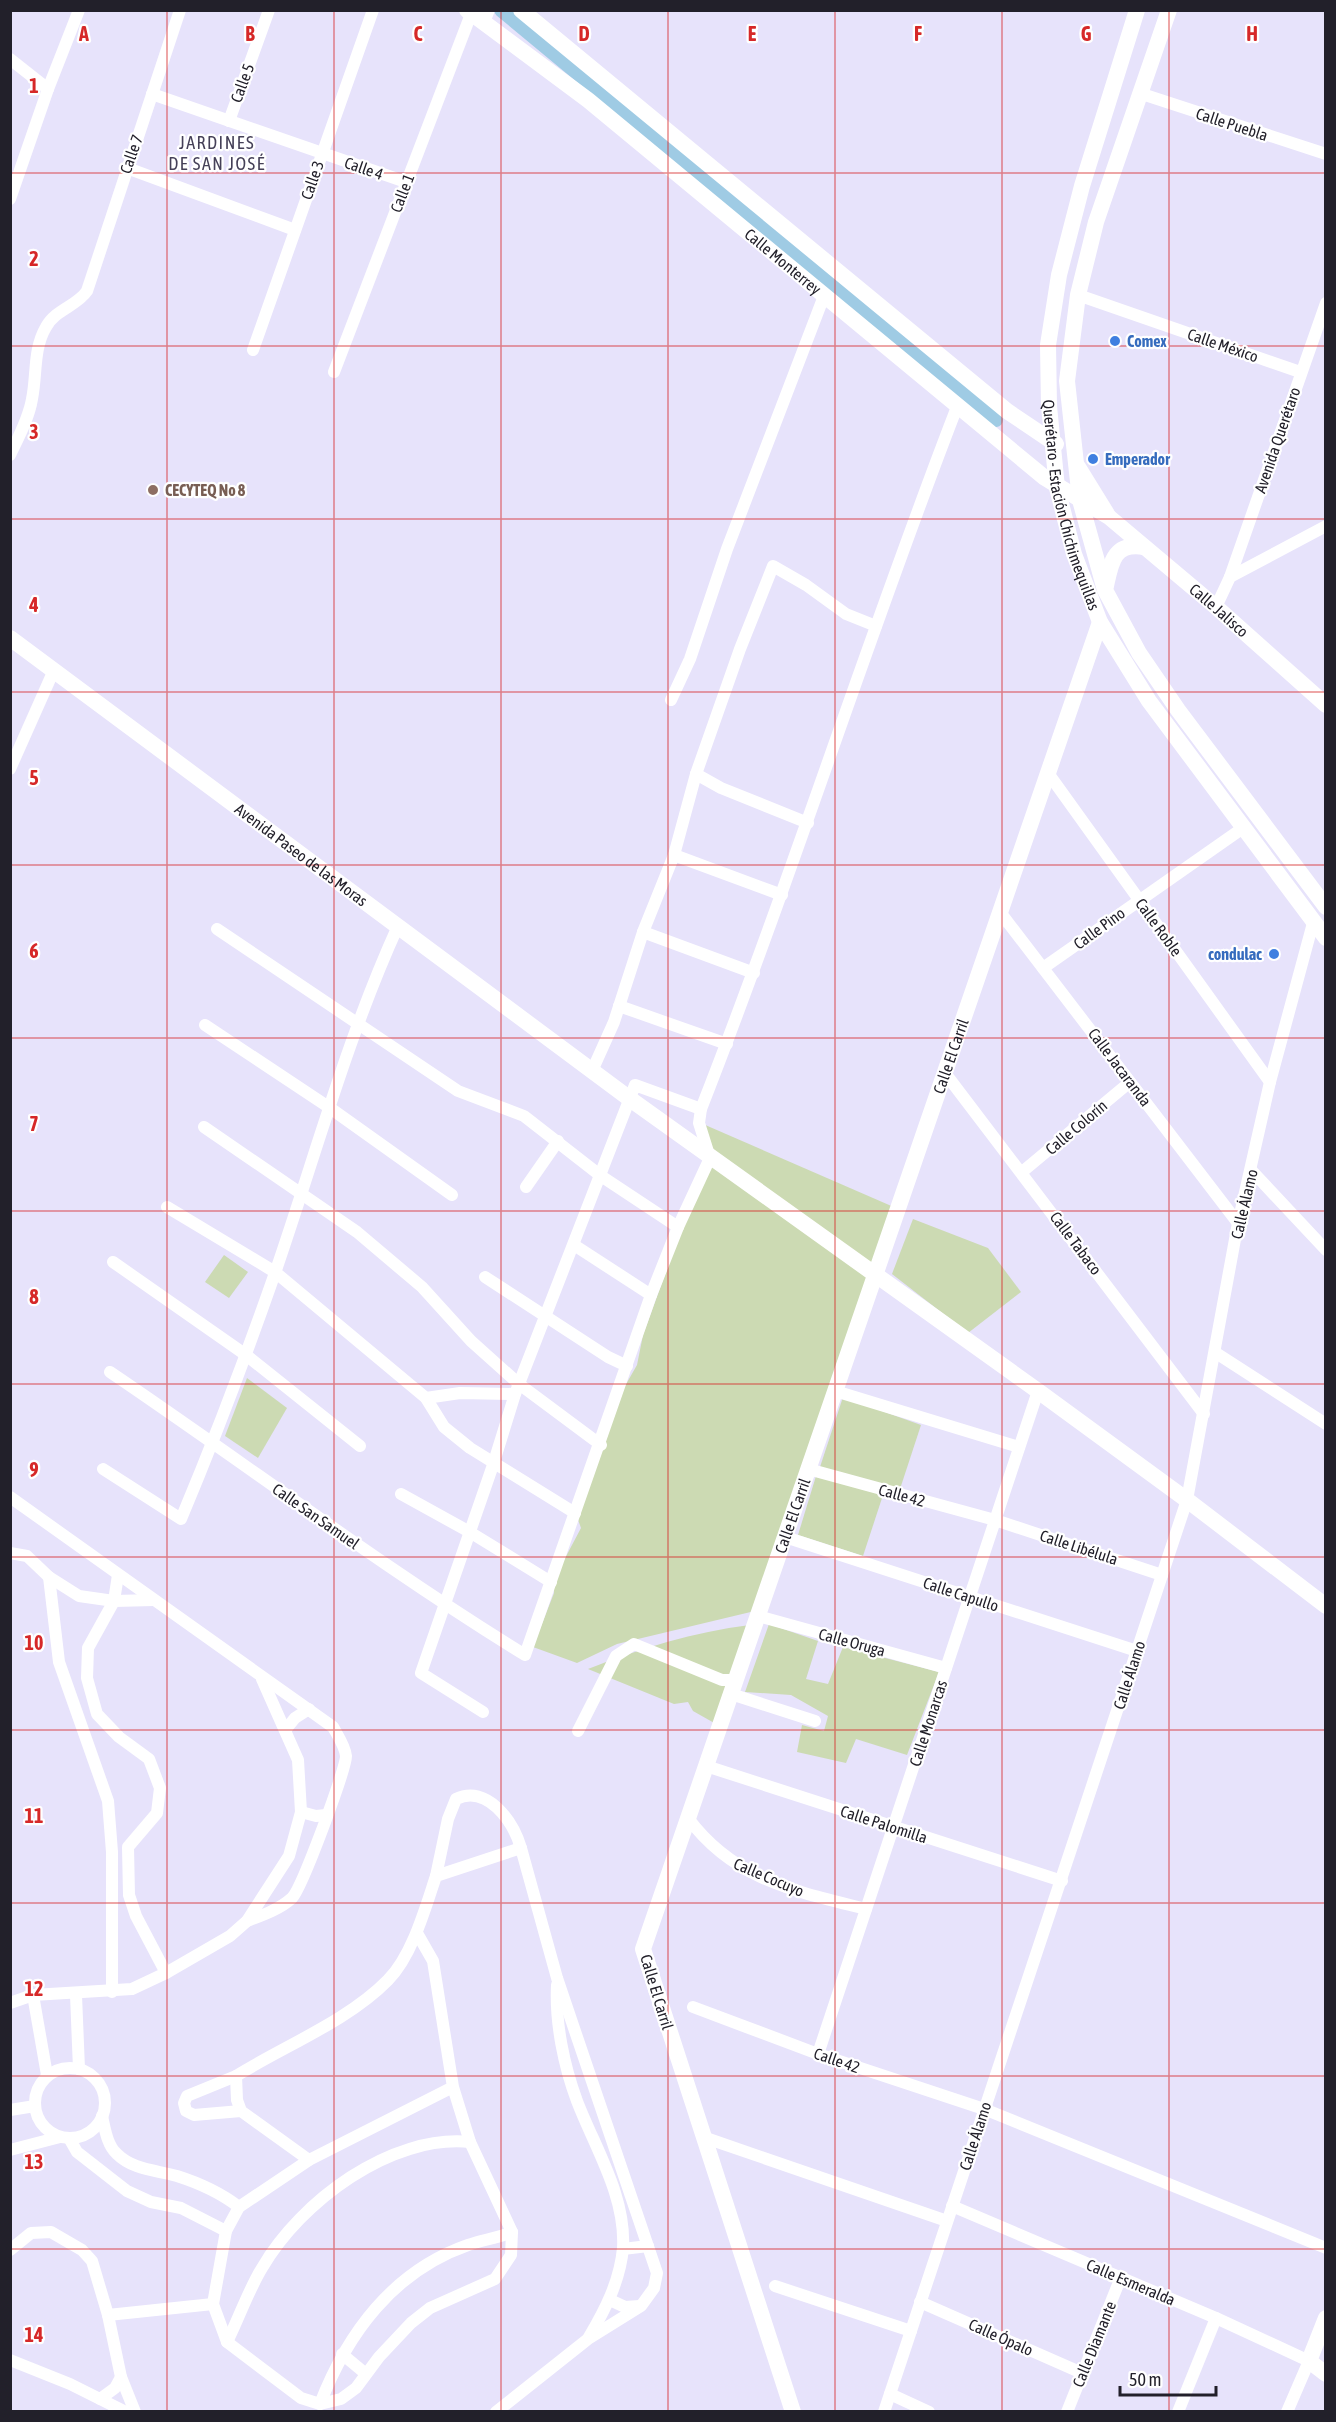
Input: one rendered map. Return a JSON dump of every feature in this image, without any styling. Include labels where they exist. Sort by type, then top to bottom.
[{"type":"main road","name":"Calle Monterrey","points":[[521,10],[1007,411],[1028,423],[1073,458]]},
{"type":"main road","name":"Querétaro - Estación Chichimequillas","points":[[1137,10],[1082,186],[1059,275],[1048,345],[1049,406],[1057,488],[1074,554],[1100,622],[1149,701],[1326,938]]},
{"type":"main road","name":"Querétaro - Estación Chichimequillas","points":[[1169,10],[1096,222],[1078,295],[1066,381],[1073,458],[1080,500],[1105,590],[1140,653],[1178,710],[1324,901]]},
{"type":"main road","name":"Calle Monterrey","points":[[479,15],[588,100],[1057,488],[1080,500]]},
{"type":"main road","points":[[1028,423],[1038,421],[1049,406]]},
{"type":"main road","points":[[985,428],[1000,430],[1006,426],[1007,411]]},
{"type":"main road","name":"Calle Jalisco","points":[[1073,458],[1109,517]]},
{"type":"main road","name":"Calle Jalisco","points":[[1080,500],[1109,517],[1216,607],[1326,705]]},
{"type":"main road","points":[[1105,590],[1114,557],[1123,547],[1131,545],[1144,547]]},
{"type":"main road","name":"Calle El Carril","points":[[793,2412],[643,1949],[1100,622]]},
{"type":"main road","name":"Avenida Paseo de las Moras","points":[[10,638],[710,1158],[876,1273],[1187,1500],[1326,1606]]},
{"type":"main road","points":[[1326,2318],[1309,2361],[1326,2374]]},
{"type":"street","points":[[10,199],[13,182],[79,10]]},
{"type":"street","name":"Calle 7","points":[[10,455],[32,401],[37,352],[46,326],[62,308],[82,298],[180,10]]},
{"type":"street","name":"Calle 5","points":[[229,122],[269,10]]},
{"type":"street","name":"Calle 3","points":[[253,350],[373,10]]},
{"type":"street","name":"Calle 1","points":[[334,372],[406,182],[479,15]]},
{"type":"street","points":[[10,59],[48,89]]},
{"type":"street","name":"Calle Puebla","points":[[1139,93],[1326,154]]},
{"type":"street","name":"Calle 4","points":[[152,94],[406,182]]},
{"type":"street","points":[[127,168],[295,230]]},
{"type":"street","name":"Calle México","points":[[1078,295],[1300,372]]},
{"type":"street","points":[[671,700],[690,659],[726,549],[824,296]]},
{"type":"street","name":"Avenida Querétaro","points":[[1216,607],[1230,578],[1300,372],[1326,303]]},
{"type":"street","points":[[401,1494],[468,1531],[551,1582],[601,1445],[651,1295],[678,1227],[710,1158],[699,1123],[701,1109],[754,973],[876,626],[957,406]]},
{"type":"street","points":[[1230,578],[1326,526]]},
{"type":"street","points":[[592,1071],[619,1006],[643,932],[674,855],[696,774],[740,649],[773,566],[790,574],[846,614],[876,626]]},
{"type":"street","points":[[10,769],[54,670]]},
{"type":"street","name":"Calle Roble","points":[[1048,772],[1270,1082]]},
{"type":"street","points":[[696,774],[721,788],[808,823]]},
{"type":"street","name":"Calle Pino","points":[[1043,968],[1243,828]]},
{"type":"street","points":[[674,855],[782,895]]},
{"type":"street","name":"Calle Jacaranda","points":[[1000,912],[1238,1223]]},
{"type":"street","name":"Calle Álamo","points":[[884,2412],[1187,1500],[1216,1353],[1238,1223],[1252,1171],[1270,1082],[1314,923]]},
{"type":"street","points":[[103,1470],[181,1519],[246,1355],[358,1023],[398,926]]},
{"type":"street","points":[[217,929],[458,1091],[524,1116],[601,1176],[678,1227]]},
{"type":"street","points":[[643,932],[754,973]]},
{"type":"street","points":[[619,1006],[727,1044]]},
{"type":"street","points":[[205,1025],[330,1108],[452,1195]]},
{"type":"street","name":"Calle Tabaco","points":[[945,1073],[1204,1414]]},
{"type":"street","name":"Calle Colorín","points":[[1022,1172],[1130,1082]]},
{"type":"street","points":[[483,1712],[421,1673],[517,1389],[635,1085],[701,1109]]},
{"type":"street","points":[[204,1127],[357,1232],[422,1287],[517,1389],[601,1445]]},
{"type":"street","points":[[526,1187],[558,1141]]},
{"type":"street","points":[[1252,1171],[1326,1250]]},
{"type":"street","points":[[167,1207],[275,1272],[426,1398],[444,1427],[493,1465],[575,1513]]},
{"type":"street","points":[[574,1245],[651,1295]]},
{"type":"street","points":[[113,1262],[246,1355],[360,1446]]},
{"type":"street","points":[[485,1277],[608,1357],[627,1366]]},
{"type":"street","points":[[1216,1353],[1326,1424]]},
{"type":"street","name":"Calle San Samuel","points":[[110,1372],[444,1605],[525,1655],[551,1582]]},
{"type":"street","points":[[426,1398],[517,1389]]},
{"type":"street","points":[[835,1391],[1019,1447]]},
{"type":"street","name":"Calle Monarcas","points":[[818,2054],[1038,1391]]},
{"type":"street","name":"Calle 42","points":[[808,1469],[995,1520]]},
{"type":"street","points":[[10,1497],[309,1709],[333,1727],[341,1740],[346,1758],[317,1846],[293,1897],[271,1912],[247,1921]]},
{"type":"street","name":"Calle Libélula","points":[[995,1520],[1162,1575]]},
{"type":"street","name":"Calle Capullo","points":[[784,1537],[1137,1651]]},
{"type":"street","points":[[10,1553],[27,1556],[49,1577],[79,1596],[114,1601],[154,1600]]},
{"type":"street","points":[[118,1575],[114,1601],[88,1648],[87,1678],[97,1714],[119,1737],[149,1759],[160,1788],[157,1813],[128,1847],[129,1895],[136,1916],[166,1973]]},
{"type":"street","points":[[49,1577],[60,1662],[108,1801],[112,1852],[112,1992]]},
{"type":"street","name":"Calle Oruga","points":[[758,1616],[946,1668]]},
{"type":"street","points":[[578,1731],[616,1656],[634,1644],[723,1680],[733,1687],[814,1721]]},
{"type":"street","points":[[10,2003],[33,1995],[76,1995],[132,1989],[166,1973],[230,1936],[247,1921],[289,1856],[301,1812],[298,1761],[286,1729],[261,1677]]},
{"type":"street","points":[[286,1729],[294,1718],[309,1709]]},
{"type":"street","name":"Calle Palomilla","points":[[706,1766],[1062,1881]]},
{"type":"street","points":[[242,2111],[194,2115],[186,2111],[184,2103],[188,2096],[236,2076],[357,2006],[389,1979],[417,1933],[436,1876],[448,1819],[456,1799],[468,1793],[479,1796],[501,1811],[515,1830],[557,1978],[657,2273],[654,2288],[641,2306],[588,2338],[496,2412]]},
{"type":"street","points":[[301,1812],[316,1816],[326,1815]]},
{"type":"street","name":"Calle Cocuyo","points":[[688,1818],[704,1840],[738,1867],[802,1893],[866,1909]]},
{"type":"street","points":[[436,1876],[521,1848]]},
{"type":"street","points":[[417,1933],[433,1961],[453,2086],[470,2142],[512,2232],[511,2255],[495,2279],[430,2308],[379,2357],[356,2388],[341,2399],[320,2404],[302,2398],[228,2342],[213,2304],[226,2231],[239,2207],[309,2160],[453,2086]]},
{"type":"street","points":[[557,1978],[558,2028],[576,2099],[615,2190],[622,2249],[610,2300],[588,2338]]},
{"type":"street","points":[[33,1995],[47,2075]]},
{"type":"street","points":[[76,1995],[79,2068]]},
{"type":"street","name":"Calle 42","points":[[693,2007],[818,2054],[984,2109],[1326,2248]]},
{"type":"street","points":[[226,2231],[181,2208],[151,2202],[127,2191],[77,2152],[65,2137],[40,2122],[35,2106],[37,2089],[47,2075],[63,2068],[79,2068],[94,2077],[103,2091],[105,2099],[102,2116],[107,2140],[116,2154],[134,2166],[178,2176],[222,2194],[239,2207]]},
{"type":"street","points":[[236,2076],[237,2100],[242,2111],[309,2160]]},
{"type":"street","points":[[10,2110],[35,2106]]},
{"type":"street","points":[[10,2150],[85,2134],[102,2116]]},
{"type":"street","points":[[703,2137],[947,2221]]},
{"type":"street","points":[[228,2342],[262,2267],[288,2232],[319,2201],[362,2169],[410,2148],[448,2140],[470,2142]]},
{"type":"street","name":"Calle Esmeralda","points":[[952,2206],[1216,2318],[1309,2361]]},
{"type":"street","points":[[10,2250],[31,2233],[51,2232],[82,2250],[92,2261],[108,2315],[121,2377],[135,2412]]},
{"type":"street","points":[[320,2404],[342,2354],[362,2324],[392,2289],[433,2261],[459,2249],[512,2232]]},
{"type":"street","points":[[622,2249],[648,2246]]},
{"type":"street","name":"Calle Diamante","points":[[1067,2412],[1120,2277]]},
{"type":"street","points":[[775,2286],[911,2331]]},
{"type":"street","points":[[610,2300],[625,2307],[641,2306]]},
{"type":"street","name":"Calle Ópalo","points":[[920,2302],[1082,2373]]},
{"type":"street","points":[[108,2315],[213,2304]]},
{"type":"street","points":[[1178,2412],[1216,2318]]},
{"type":"street","points":[[342,2354],[366,2374]]},
{"type":"street","points":[[10,2360],[126,2412]]},
{"type":"street","points":[[1287,2412],[1309,2361]]},
{"type":"street","points":[[100,2399],[115,2388],[121,2377]]},
{"type":"street","points":[[890,2394],[929,2412]]},
{"type":"green space","points":[[703,1124],[896,1208],[876,1268],[710,1148]]},
{"type":"green space","points":[[708,1157],[872,1276],[759,1610],[617,1644],[577,1663],[533,1647],[554,1593],[553,1581],[581,1528],[576,1514],[625,1386],[637,1365],[643,1335]]},
{"type":"green space","points":[[913,1219],[988,1248],[1021,1292],[968,1333],[892,1274]]},
{"type":"green space","points":[[224,1255],[248,1272],[229,1298],[205,1282]]},
{"type":"green space","points":[[247,1378],[287,1408],[258,1458],[225,1436]]},
{"type":"green space","points":[[843,1397],[921,1425],[900,1489],[820,1467]]},
{"type":"green space","points":[[816,1476],[883,1495],[863,1556],[798,1535]]},
{"type":"green space","points":[[769,1624],[818,1641],[806,1679],[828,1684],[843,1647],[939,1672],[907,1755],[856,1739],[846,1763],[797,1752],[802,1725],[824,1731],[828,1716],[791,1695],[745,1692]]},
{"type":"green space","points":[[750,1625],[716,1724],[693,1711],[688,1702],[674,1704],[588,1669],[668,1642]]},
{"type":"waterway","points":[[501,10],[996,420]]},
{"type":"place","name":"Comex","points":[[1115,341]]},
{"type":"place","name":"Emperador","points":[[1093,459]]},
{"type":"place","name":"CECYTEQ No 8","points":[[153,490]]},
{"type":"place","name":"condulac","points":[[1274,954]]},
{"type":"district","name":"JARDINES DE SAN JOSÉ","points":[[217,152]]}]
